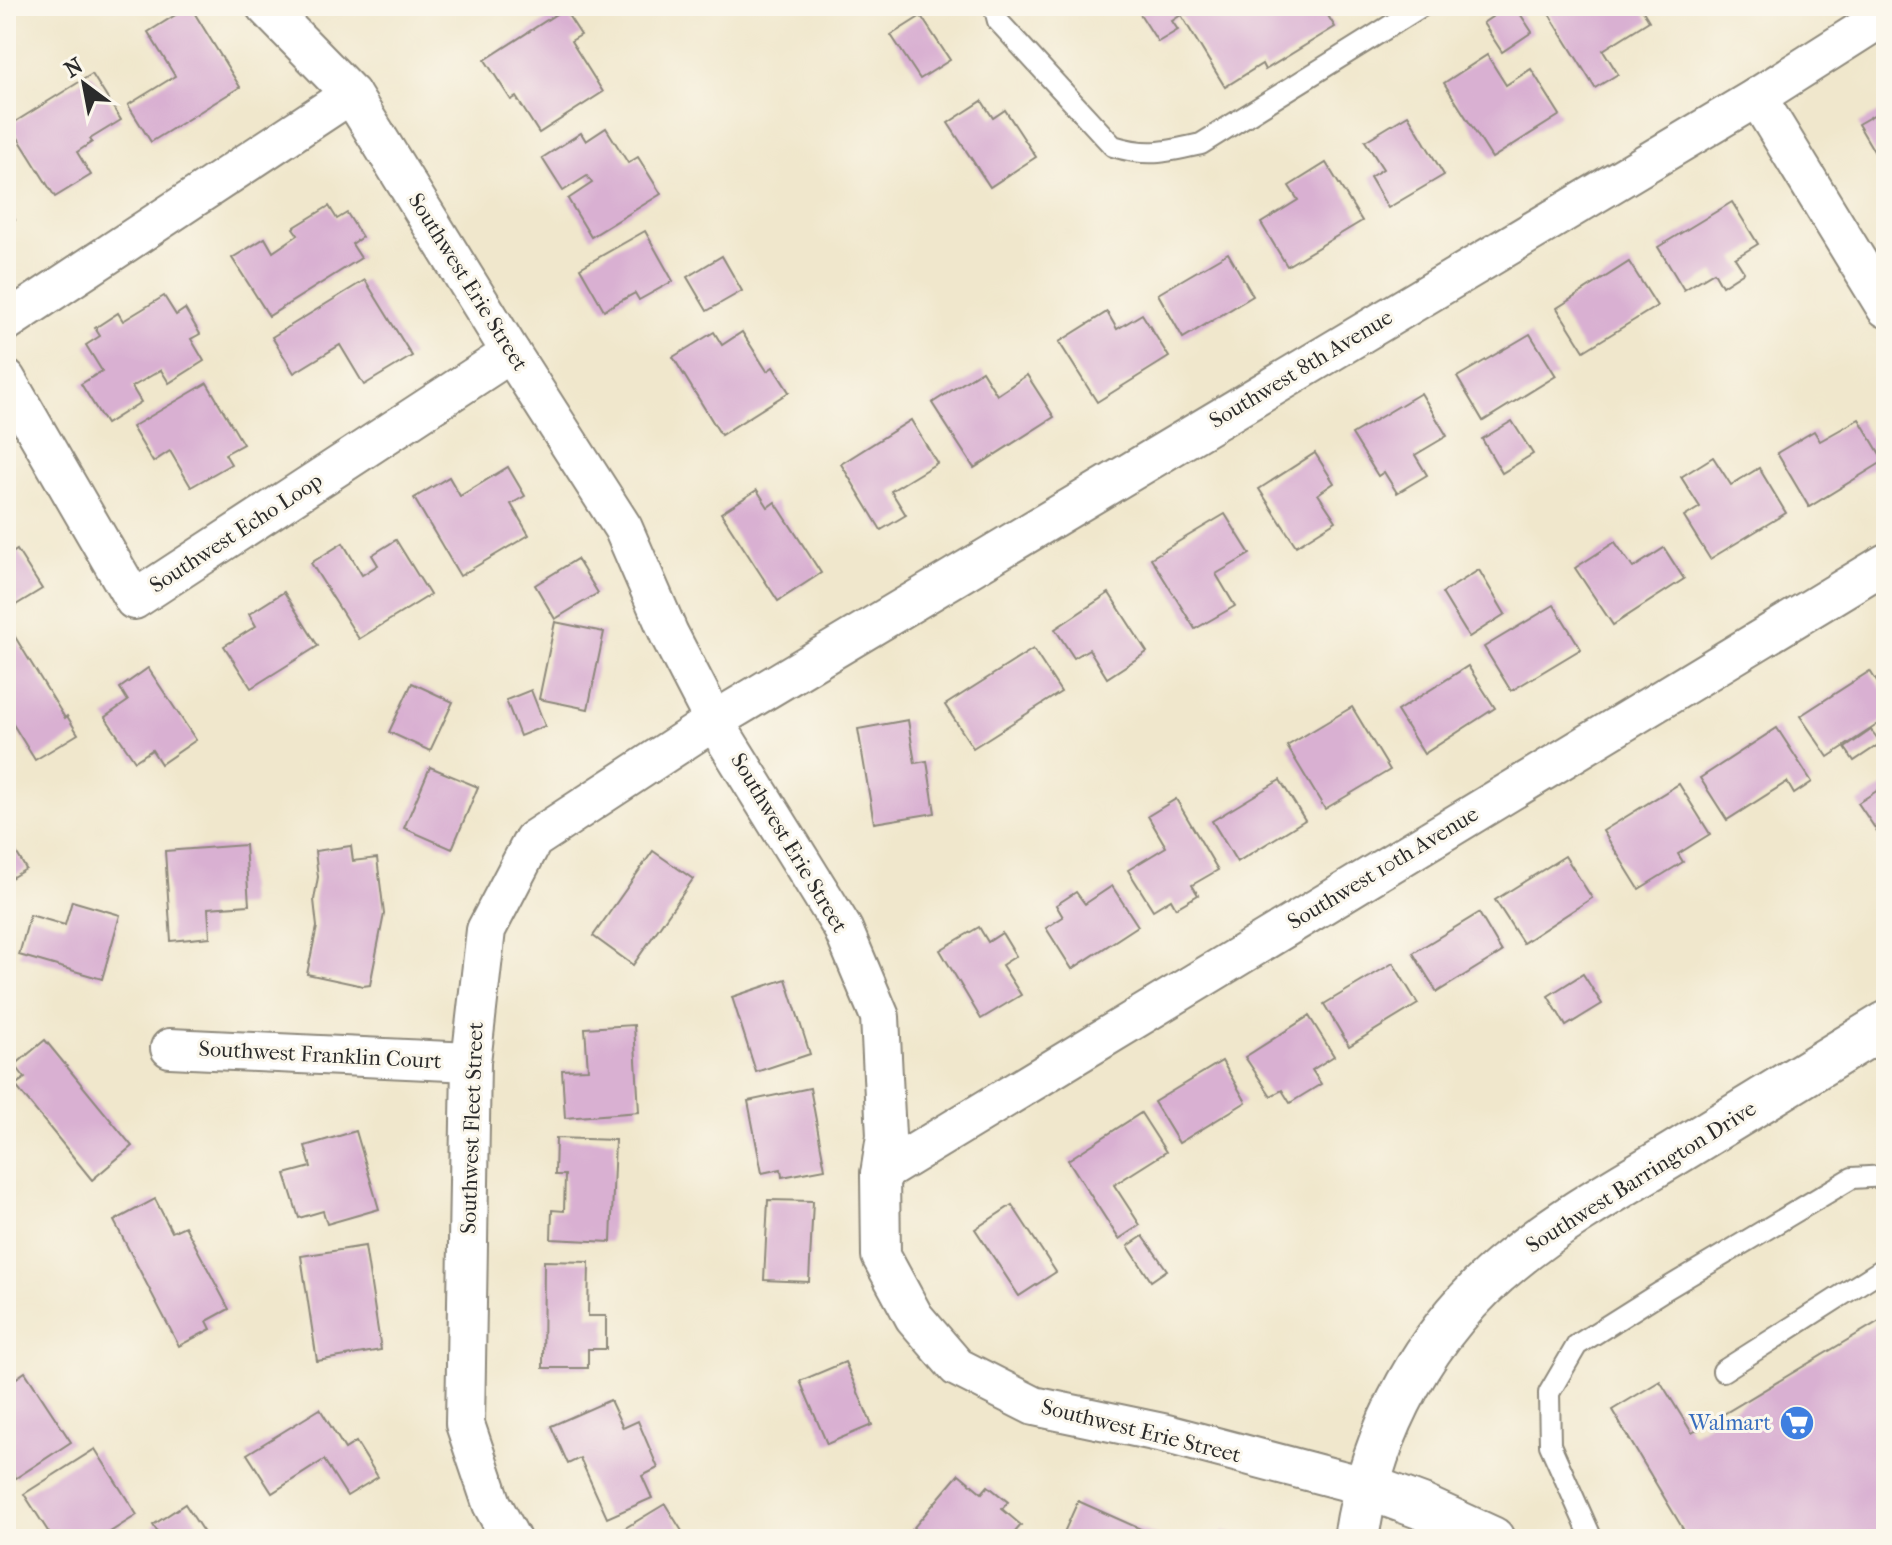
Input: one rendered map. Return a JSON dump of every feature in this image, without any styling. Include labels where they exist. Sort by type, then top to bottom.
[{"type":"street","name":"Southwest Erie Street","points":[[265,6],[351,94],[623,528],[669,634],[714,721],[843,929],[880,1017],[886,1136],[880,1174],[881,1256],[914,1317],[957,1367],[1034,1406],[1163,1433],[1368,1487],[1422,1507],[1492,1539]]},
{"type":"street","name":"Southwest 8th Avenue","points":[[714,721],[1757,97],[1886,15]]},
{"type":"street","points":[[6,322],[351,94]]},
{"type":"street","points":[[1757,97],[1886,308]]},
{"type":"street","name":"Southwest Echo Loop","points":[[6,379],[134,600],[511,353]]},
{"type":"street","name":"Southwest 10th Avenue","points":[[880,1174],[1886,563]]},
{"type":"street","name":"Southwest Fleet Street","points":[[511,1539],[492,1504],[465,1424],[471,1062],[486,930],[533,840],[714,721]]},
{"type":"street","name":"Southwest Barrington Drive","points":[[1356,1539],[1382,1434],[1398,1400],[1424,1357],[1459,1312],[1510,1261],[1570,1217],[1886,1024]]},
{"type":"street","name":"Southwest Franklin Court","points":[[170,1048],[471,1062]]},
{"type":"lane","points":[[994,6],[998,21],[1113,146],[1136,153],[1166,152],[1201,144],[1422,6]]},
{"type":"lane","points":[[1592,1539],[1550,1445],[1549,1393],[1577,1345],[1852,1178],[1886,1176]]},
{"type":"lane","points":[[1723,1371],[1886,1267]]},
{"type":"building","points":[[190,6],[240,87],[151,142],[128,105],[175,76],[148,32]]},
{"type":"building","points":[[1135,6],[1322,6],[1335,27],[1265,70],[1262,64],[1225,87],[1181,15],[1172,21],[1178,30],[1158,42]]},
{"type":"building","points":[[1508,6],[1515,6],[1532,32],[1502,52],[1483,23]]},
{"type":"building","points":[[1551,6],[1640,6],[1649,21],[1603,50],[1618,74],[1595,88],[1546,9]]},
{"type":"building","points":[[564,9],[581,35],[571,41],[603,92],[539,133],[516,97],[511,100],[485,60]]},
{"type":"building","points":[[921,16],[950,60],[920,79],[891,35]]},
{"type":"building","points":[[1487,55],[1506,85],[1531,69],[1560,115],[1492,158],[1444,83]]},
{"type":"building","points":[[92,74],[121,120],[90,139],[92,142],[77,152],[91,175],[55,197],[10,125]]},
{"type":"building","points":[[982,101],[993,118],[1005,110],[1036,157],[990,187],[948,123]]},
{"type":"building","points":[[1886,108],[1886,162],[1882,165],[1858,124]]},
{"type":"building","points":[[1408,115],[1444,175],[1388,208],[1370,177],[1383,169],[1365,141]]},
{"type":"building","points":[[606,128],[628,163],[638,157],[661,194],[591,237],[568,199],[592,183],[587,176],[563,191],[542,158],[581,133],[586,141]]},
{"type":"building","points":[[1326,163],[1362,221],[1287,266],[1261,223],[1298,200],[1289,186]]},
{"type":"building","points":[[1732,202],[1758,244],[1735,258],[1744,272],[1722,286],[1714,272],[1684,290],[1658,247]]},
{"type":"building","points":[[6,205],[15,220],[6,226]]},
{"type":"building","points":[[329,206],[337,219],[347,213],[362,237],[352,244],[361,258],[269,316],[232,258],[265,238],[273,252],[298,235],[293,228]]},
{"type":"building","points":[[645,231],[673,281],[639,300],[635,293],[604,310],[580,268]]},
{"type":"building","points":[[1228,253],[1253,296],[1183,338],[1158,294]]},
{"type":"building","points":[[722,256],[742,291],[707,311],[687,277]]},
{"type":"building","points":[[1629,262],[1657,306],[1584,351],[1557,308]]},
{"type":"building","points":[[365,280],[412,356],[364,385],[340,345],[294,373],[272,337]]},
{"type":"building","points":[[164,296],[176,315],[185,309],[200,334],[191,339],[204,361],[169,383],[161,370],[132,387],[141,402],[106,424],[81,384],[102,371],[86,345],[100,336],[95,328],[118,313],[123,321]]},
{"type":"building","points":[[1107,312],[1117,329],[1142,314],[1169,357],[1097,402],[1059,342]]},
{"type":"building","points":[[714,332],[722,345],[742,332],[767,371],[773,367],[789,392],[721,435],[673,357]]},
{"type":"building","points":[[1530,334],[1556,376],[1483,421],[1457,377]]},
{"type":"building","points":[[982,371],[997,395],[1027,375],[1054,417],[974,468],[932,403]]},
{"type":"building","points":[[207,383],[243,444],[225,454],[231,464],[191,487],[170,451],[153,462],[132,427]]},
{"type":"building","points":[[1421,393],[1447,436],[1415,455],[1427,475],[1397,493],[1384,472],[1378,476],[1352,434]]},
{"type":"building","points":[[1859,419],[1884,461],[1809,507],[1777,453],[1814,431],[1820,441]]},
{"type":"building","points":[[911,420],[937,463],[891,491],[906,515],[881,530],[841,464]]},
{"type":"building","points":[[1512,421],[1533,454],[1502,473],[1482,439]]},
{"type":"building","points":[[1315,453],[1334,483],[1318,494],[1336,521],[1296,546],[1259,489]]},
{"type":"building","points":[[1713,457],[1731,485],[1759,468],[1786,513],[1710,559],[1684,517],[1700,507],[1681,477]]},
{"type":"building","points":[[508,467],[525,496],[511,504],[529,535],[460,576],[414,498],[449,477],[460,496]]},
{"type":"building","points":[[757,490],[768,507],[775,502],[821,573],[778,601],[721,513]]},
{"type":"building","points":[[1225,514],[1250,554],[1216,574],[1235,606],[1195,629],[1151,558]]},
{"type":"building","points":[[396,540],[430,595],[359,639],[311,563],[343,543],[362,575],[378,565],[372,555]]},
{"type":"building","points":[[1615,542],[1633,568],[1664,548],[1684,579],[1613,625],[1575,568]]},
{"type":"building","points":[[17,550],[42,589],[6,611],[6,557]]},
{"type":"building","points":[[577,559],[598,593],[555,619],[535,585]]},
{"type":"building","points":[[1479,570],[1505,614],[1469,637],[1442,593]]},
{"type":"building","points":[[284,592],[318,646],[251,688],[224,646],[256,626],[249,614]]},
{"type":"building","points":[[1109,593],[1147,652],[1107,678],[1089,649],[1074,658],[1055,629]]},
{"type":"building","points":[[1554,605],[1581,649],[1511,691],[1484,647]]},
{"type":"building","points":[[555,622],[604,632],[588,709],[539,699]]},
{"type":"building","points":[[12,632],[78,734],[35,760],[6,713],[6,636]]},
{"type":"building","points":[[1033,649],[1061,692],[973,748],[945,705]]},
{"type":"building","points":[[1468,666],[1495,708],[1424,754],[1397,711]]},
{"type":"building","points":[[148,668],[196,740],[161,764],[152,750],[135,761],[105,717],[128,701],[120,688]]},
{"type":"building","points":[[1870,671],[1886,696],[1886,719],[1828,757],[1800,716]]},
{"type":"building","points":[[412,683],[453,702],[430,751],[389,732]]},
{"type":"building","points":[[531,690],[545,726],[520,736],[506,700]]},
{"type":"building","points":[[1352,707],[1390,770],[1325,809],[1287,746]]},
{"type":"building","points":[[908,720],[915,763],[927,761],[935,813],[874,823],[858,729]]},
{"type":"building","points":[[1777,728],[1812,782],[1794,794],[1787,782],[1727,820],[1700,778]]},
{"type":"building","points":[[1871,730],[1881,743],[1854,761],[1845,748]]},
{"type":"building","points":[[430,767],[478,787],[452,849],[404,828]]},
{"type":"building","points":[[1280,780],[1305,820],[1237,862],[1212,821]]},
{"type":"building","points":[[1679,784],[1710,834],[1678,854],[1683,862],[1639,889],[1603,831]]},
{"type":"building","points":[[1886,785],[1886,825],[1877,831],[1858,803]]},
{"type":"building","points":[[1176,799],[1218,870],[1192,885],[1198,895],[1176,908],[1171,899],[1153,910],[1128,870],[1166,847],[1148,816]]},
{"type":"building","points":[[6,835],[26,869],[6,881]]},
{"type":"building","points":[[245,845],[249,905],[208,908],[210,937],[171,941],[165,851]]},
{"type":"building","points":[[351,846],[353,861],[377,858],[384,914],[370,985],[363,986],[307,974],[317,927],[315,851]]},
{"type":"building","points":[[653,851],[693,879],[633,965],[593,936]]},
{"type":"building","points":[[1565,856],[1592,898],[1523,943],[1495,900]]},
{"type":"building","points":[[1112,886],[1138,926],[1072,969],[1046,928],[1063,917],[1056,905],[1076,892],[1085,904]]},
{"type":"building","points":[[72,901],[120,915],[102,979],[19,955],[30,915],[65,925]]},
{"type":"building","points":[[1479,913],[1502,952],[1437,992],[1413,953]]},
{"type":"building","points":[[979,927],[988,942],[1002,933],[1016,956],[1002,965],[1021,995],[981,1019],[940,950]]},
{"type":"building","points":[[1393,963],[1418,1004],[1349,1046],[1324,1004]]},
{"type":"building","points":[[1583,974],[1602,1004],[1566,1026],[1548,996]]},
{"type":"building","points":[[786,979],[810,1054],[756,1072],[732,997]]},
{"type":"building","points":[[1309,1016],[1334,1056],[1312,1070],[1321,1084],[1290,1103],[1282,1090],[1271,1096],[1245,1057]]},
{"type":"building","points":[[634,1025],[639,1112],[565,1118],[562,1070],[588,1069],[585,1028]]},
{"type":"building","points":[[45,1040],[132,1146],[92,1180],[15,1085],[25,1078],[15,1065]]},
{"type":"building","points":[[1222,1061],[1246,1102],[1179,1143],[1154,1102]]},
{"type":"building","points":[[810,1088],[825,1169],[782,1177],[781,1169],[762,1173],[748,1101]]},
{"type":"building","points":[[1141,1113],[1166,1152],[1114,1185],[1140,1225],[1119,1239],[1068,1160]]},
{"type":"building","points":[[356,1131],[379,1209],[327,1224],[323,1211],[299,1218],[285,1174],[311,1167],[305,1146]]},
{"type":"building","points":[[556,1138],[615,1140],[611,1242],[551,1239],[552,1210],[564,1211],[565,1175],[555,1175]]},
{"type":"building","points":[[155,1199],[172,1232],[185,1226],[229,1309],[207,1321],[211,1329],[179,1346],[114,1221]]},
{"type":"building","points":[[768,1200],[813,1201],[809,1282],[764,1280]]},
{"type":"building","points":[[1012,1205],[1056,1272],[1019,1296],[975,1229]]},
{"type":"building","points":[[1143,1236],[1167,1270],[1151,1281],[1128,1246]]},
{"type":"building","points":[[365,1246],[381,1350],[317,1361],[301,1256]]},
{"type":"building","points":[[544,1261],[589,1262],[588,1316],[606,1316],[606,1349],[588,1349],[588,1368],[543,1368]]},
{"type":"building","name":"Walmart","points":[[1886,1317],[1886,1539],[1689,1539],[1612,1410],[1660,1381],[1692,1433]]},
{"type":"building","points":[[845,1362],[872,1425],[827,1444],[800,1381]]},
{"type":"building","points":[[6,1365],[15,1379],[25,1372],[71,1442],[16,1478],[6,1462]]},
{"type":"building","points":[[610,1400],[623,1428],[638,1421],[658,1468],[642,1476],[652,1498],[607,1518],[580,1458],[568,1464],[551,1426]]},
{"type":"building","points":[[320,1409],[345,1449],[356,1442],[378,1477],[347,1496],[324,1460],[272,1493],[247,1454]]},
{"type":"building","points":[[95,1449],[137,1515],[99,1539],[53,1539],[24,1494]]},
{"type":"building","points":[[959,1474],[982,1493],[988,1486],[1008,1502],[1002,1509],[1021,1525],[1009,1539],[904,1539]]},
{"type":"building","points":[[1078,1501],[1163,1539],[1061,1539]]},
{"type":"building","points":[[185,1504],[208,1539],[162,1539],[153,1525]]},
{"type":"building","points":[[665,1504],[687,1539],[614,1539],[612,1536]]},
{"type":"building","points":[[1223,1530],[1245,1539],[1220,1539]]},
{"type":"place","name":"Walmart","points":[[1797,1423]]}]
